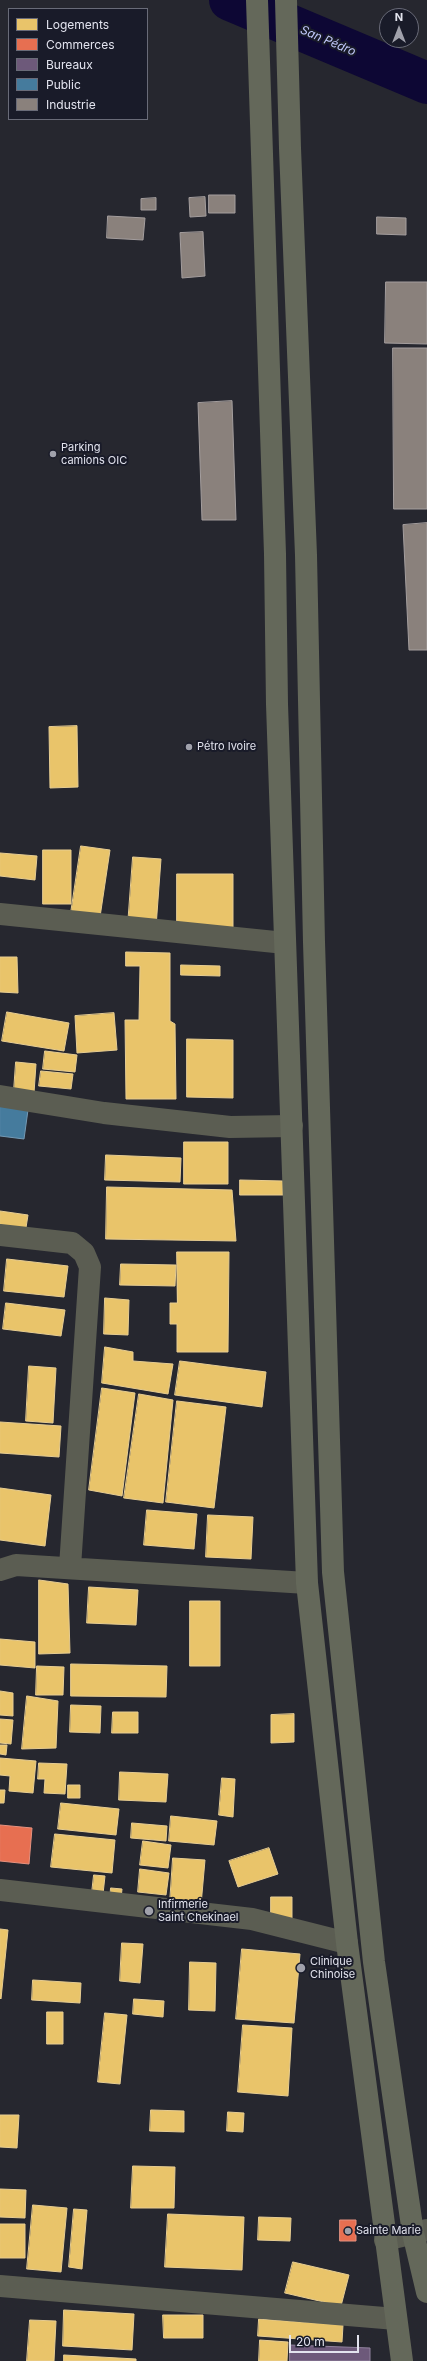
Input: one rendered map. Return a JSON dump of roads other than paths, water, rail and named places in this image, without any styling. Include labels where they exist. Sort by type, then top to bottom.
[{"type":"main road","points":[[257,0],[275,554],[285,943],[307,1583],[347,1944],[402,2361]]},
{"type":"main road","points":[[286,0],[290,148],[306,555],[315,958],[333,1572],[374,1962],[420,2231],[427,2292]]},
{"type":"street","points":[[0,914],[285,943]]},
{"type":"street","points":[[0,1096],[104,1113],[222,1126],[292,1126]]},
{"type":"street","points":[[0,1235],[72,1243],[84,1253],[90,1267],[70,1567]]},
{"type":"street","points":[[0,1570],[16,1564],[307,1583]]},
{"type":"street","points":[[0,1890],[252,1919],[347,1944]]},
{"type":"street","points":[[385,2240],[420,2231]]},
{"type":"street","points":[[0,2286],[396,2319]]},
{"type":"waterway","name":"San Pédro","points":[[230,0],[427,83]]},
{"type":"place","name":"Parking camions OIC","points":[[53,454]]},
{"type":"place","name":"Pétro Ivoire","points":[[189,747]]},
{"type":"place","name":"Infirmerie Saint Chekinael","points":[[149,1911]]},
{"type":"place","name":"Clinique Chinoise","points":[[301,1968]]},
{"type":"place","name":"Sainte Marie","points":[[348,2231]]}]
